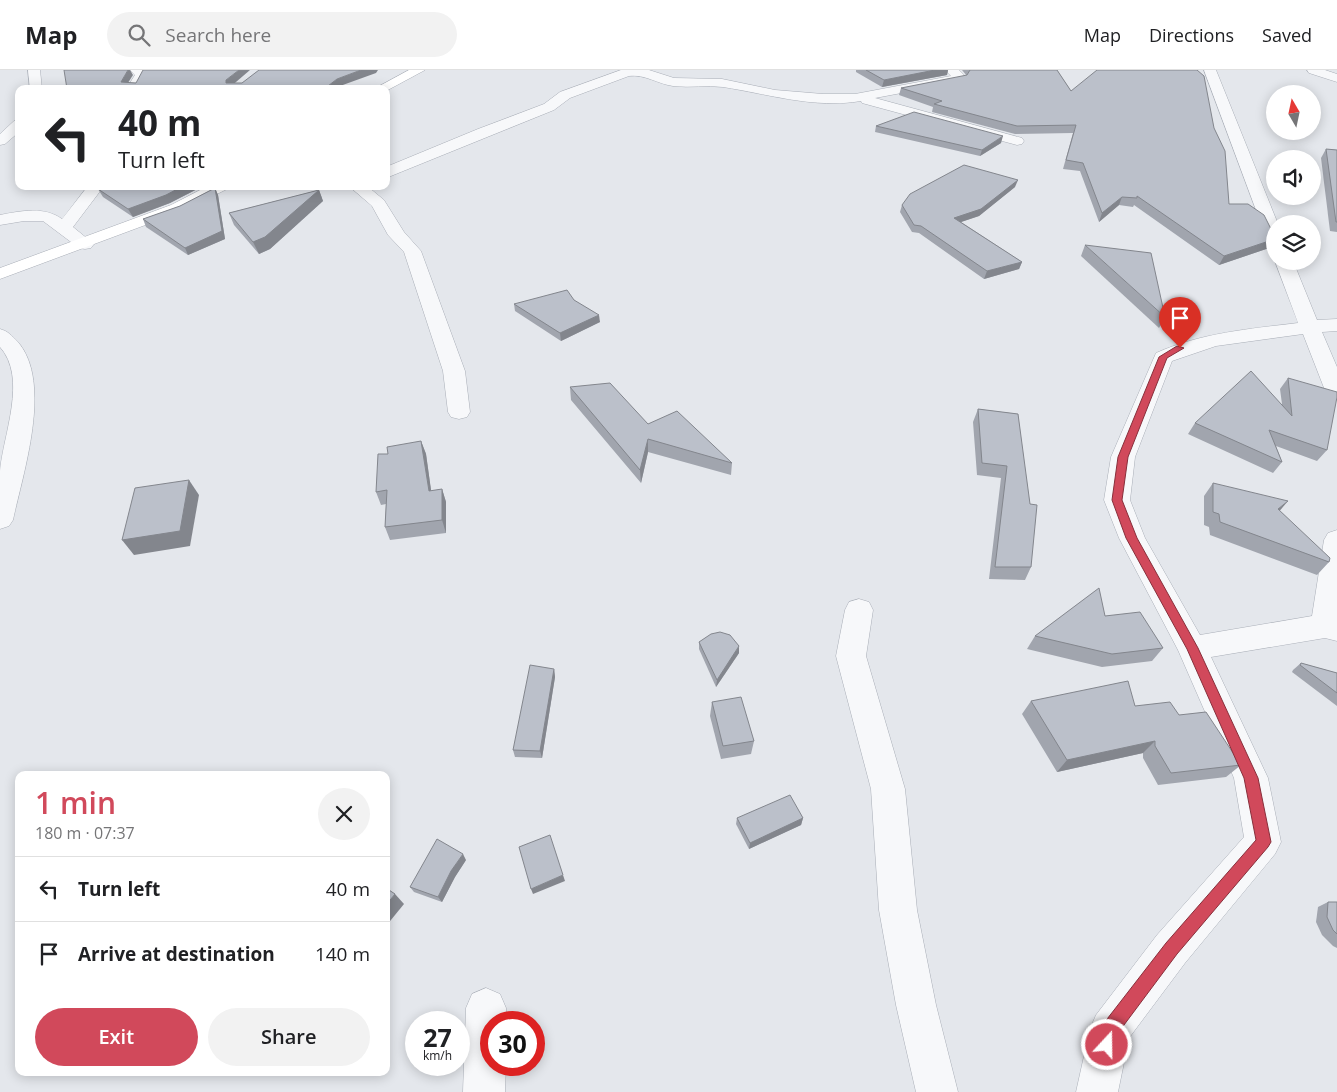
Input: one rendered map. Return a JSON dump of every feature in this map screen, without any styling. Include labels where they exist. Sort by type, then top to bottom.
[{"type":"street","points":[[34,70],[36,85]]},
{"type":"street","points":[[135,85],[141,75],[141,72],[136,70]]},
{"type":"street","points":[[388,85],[419,70]]},
{"type":"street","points":[[705,70],[740,88]]},
{"type":"street","points":[[855,98],[961,78],[951,70]]},
{"type":"street","points":[[1210,70],[1266,215]]},
{"type":"street","points":[[1313,70],[1337,78]]},
{"type":"street","points":[[390,171],[483,132],[527,116],[549,106],[565,95],[627,72],[640,71],[673,82],[722,83],[740,88],[793,96],[871,100],[1017,141]]},
{"type":"street","points":[[0,141],[15,128]]},
{"type":"street","points":[[63,229],[93,190]]},
{"type":"street","points":[[0,274],[85,244],[177,208],[213,190]]},
{"type":"street","points":[[362,190],[378,203],[397,235],[412,251],[454,371],[459,412]]},
{"type":"street","points":[[0,220],[47,216],[85,244]]},
{"type":"street","points":[[1288,270],[1337,393]]},
{"type":"street","points":[[1097,1092],[1110,1029],[1171,949],[1263,842],[1251,778],[1192,648],[1132,538],[1117,500],[1123,457],[1163,357],[1180,348],[1205,342],[1310,327],[1337,326]]},
{"type":"street","points":[[0,335],[16,353],[23,381],[23,414],[0,520]]},
{"type":"street","points":[[1192,648],[1331,627],[1337,540]]},
{"type":"street","points":[[859,610],[852,656],[888,789],[898,910],[916,1005],[937,1092]]},
{"type":"street","points":[[484,1092],[486,1008]]},
{"type":"building","points":[[64,70],[128,70],[121,82],[136,83],[143,70],[239,70],[226,80],[226,83],[242,83],[259,70],[361,70],[337,79],[329,85],[66,85]]},
{"type":"building","points":[[866,70],[935,70],[884,80]]},
{"type":"building","points":[[970,70],[1057,70],[1071,91],[1097,70],[1197,70],[1204,76],[1214,128],[1225,151],[1229,204],[1248,204],[1264,215],[1266,219],[1266,242],[1224,256],[1137,196],[1137,198],[1122,197],[1102,213],[1083,163],[1066,160],[1076,125],[1017,126],[934,104],[942,101],[901,88],[967,75]]},
{"type":"building","points":[[914,112],[1003,136],[982,150],[876,126]]},
{"type":"building","points":[[1326,149],[1337,150],[1337,222],[1336,222]]},
{"type":"building","points":[[964,165],[1018,180],[981,209],[954,218],[1022,262],[987,271],[921,226],[914,225],[902,205],[910,194]]},
{"type":"building","points":[[100,190],[175,190],[166,195],[128,209]]},
{"type":"building","points":[[211,190],[215,190],[222,231],[185,248],[143,219],[180,206]]},
{"type":"building","points":[[319,190],[265,237],[253,242],[229,213]]},
{"type":"building","points":[[1085,245],[1151,253],[1165,317]]},
{"type":"building","points":[[567,290],[574,300],[599,315],[560,333],[514,304]]},
{"type":"building","points":[[1251,371],[1292,416],[1288,378],[1337,392],[1327,450],[1269,430],[1282,462],[1195,423]]},
{"type":"building","points":[[610,383],[648,424],[677,411],[732,463],[648,439],[640,470],[570,387]]},
{"type":"building","points":[[978,409],[1018,414],[1030,504],[1037,505],[1031,567],[995,567],[1007,466],[982,463]]},
{"type":"building","points":[[421,441],[429,491],[442,489],[442,520],[385,527],[387,490],[376,492],[378,454],[388,454],[387,447]]},
{"type":"building","points":[[189,480],[180,531],[122,540],[135,488]]},
{"type":"building","points":[[1213,483],[1288,501],[1278,509],[1330,558],[1329,562],[1220,522],[1219,514],[1213,512]]},
{"type":"building","points":[[1099,588],[1105,616],[1140,612],[1163,648],[1112,654],[1035,636]]},
{"type":"building","points":[[720,632],[730,635],[739,646],[717,680],[699,642],[711,634]]},
{"type":"building","points":[[1301,663],[1337,673],[1337,693],[1300,665]]},
{"type":"building","points":[[530,665],[554,669],[540,751],[513,750]]},
{"type":"building","points":[[1128,681],[1135,706],[1170,702],[1179,715],[1206,712],[1241,765],[1171,773],[1155,746],[1155,741],[1067,760],[1031,701]]},
{"type":"building","points":[[741,697],[754,741],[723,746],[712,702]]},
{"type":"building","points":[[790,795],[803,818],[750,843],[737,818]]},
{"type":"building","points":[[550,835],[563,875],[531,889],[519,847]]},
{"type":"building","points":[[437,839],[463,854],[451,871],[438,897],[410,887]]},
{"type":"building","points":[[390,891],[395,894],[390,900]]},
{"type":"building","points":[[1328,902],[1337,902],[1337,934],[1327,917]]},
{"type":"route","points":[[1107,1045],[1110,1029],[1171,949],[1263,842],[1251,778],[1192,648],[1132,538],[1117,500],[1123,457],[1163,357],[1180,348]]}]
